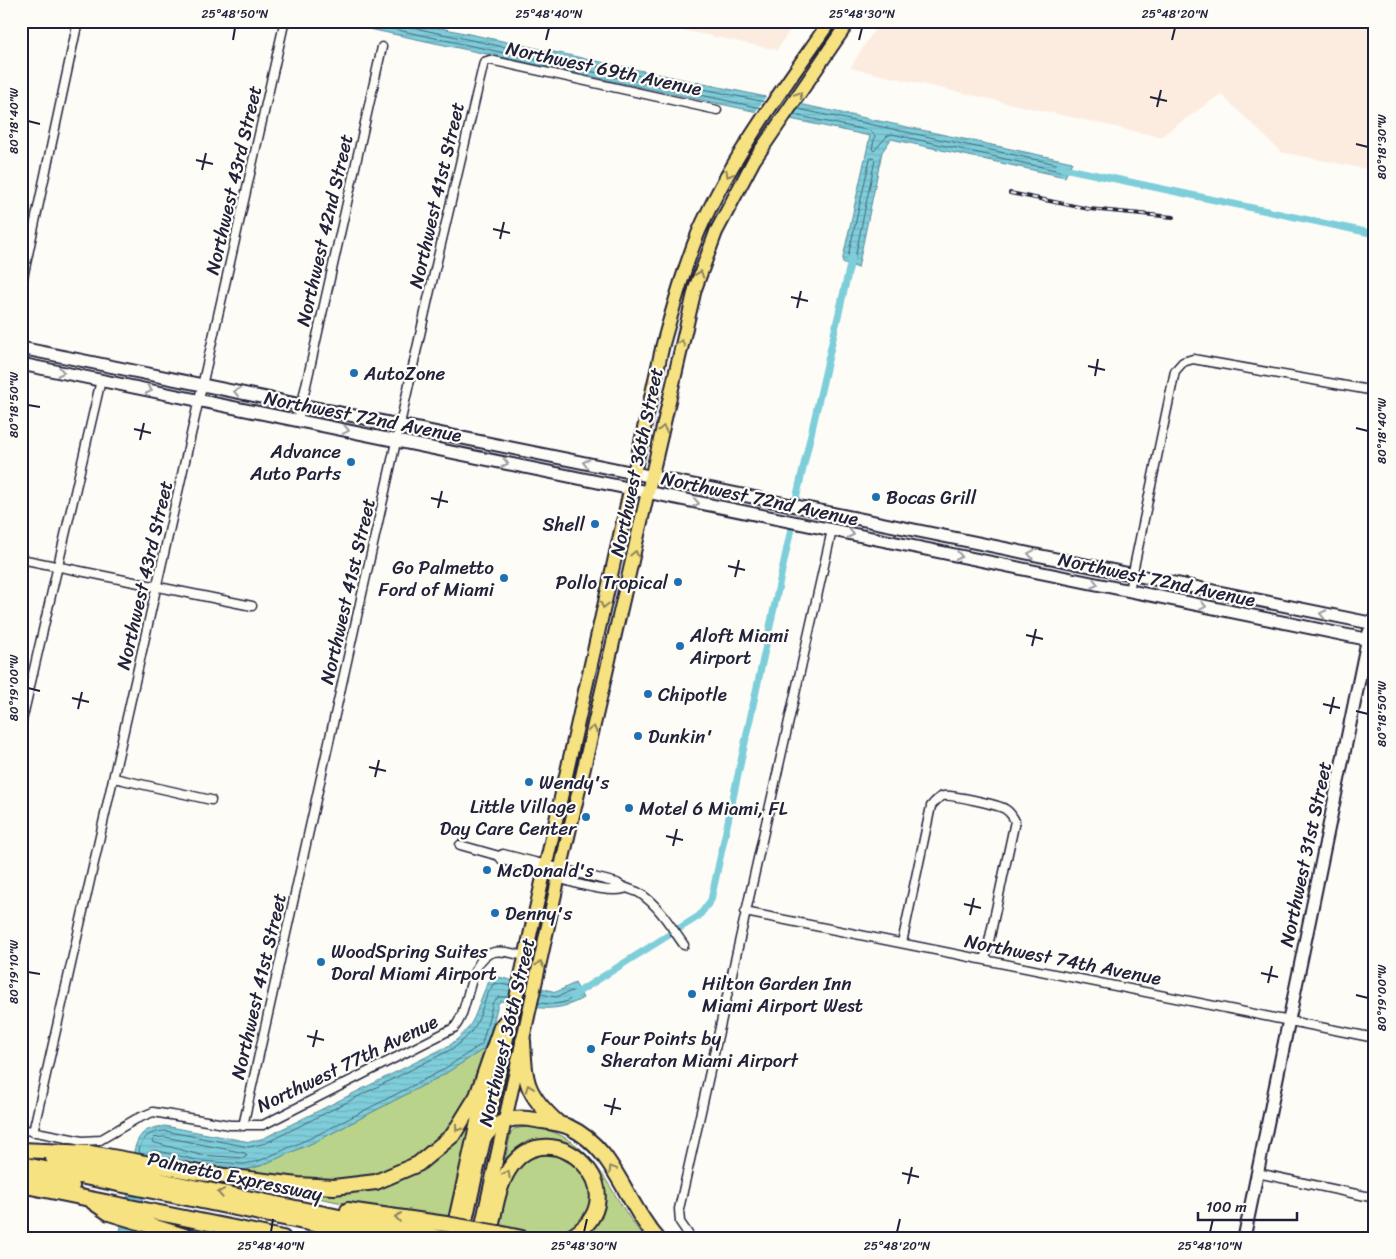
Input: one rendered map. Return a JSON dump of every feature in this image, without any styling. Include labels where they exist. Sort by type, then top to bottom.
[{"type":"highway","points":[[452,1238],[488,1069],[501,1027],[511,1016]]},
{"type":"highway","points":[[523,1041],[525,1072],[530,1091],[537,1103],[558,1124]]},
{"type":"highway","points":[[22,1174],[114,1196],[223,1176],[317,1187],[348,1187],[376,1182],[413,1167],[448,1140],[470,1110],[488,1069]]},
{"type":"highway","points":[[484,1137],[495,1126],[505,1120],[519,1118],[558,1124],[577,1131],[605,1156],[657,1238]]},
{"type":"highway","points":[[494,1235],[504,1178],[516,1159],[524,1154],[544,1148],[569,1151],[578,1157],[587,1165],[596,1184],[596,1206],[592,1216],[586,1225],[569,1238]]},
{"type":"highway","name":"Palmetto Expressway","points":[[21,1151],[135,1193],[282,1238]]},
{"type":"highway","points":[[21,1164],[135,1193],[334,1238]]},
{"type":"highway","points":[[21,1185],[86,1197],[109,1213],[135,1193],[382,1238]]},
{"type":"highway","points":[[135,1193],[191,1238]]},
{"type":"highway","name":"Palmetto Expressway","points":[[135,1193],[269,1202],[441,1238]]},
{"type":"highway","points":[[269,1202],[363,1212],[446,1224],[494,1235],[522,1238]]},
{"type":"main road","name":"Northwest 36th Street","points":[[462,1238],[663,344],[688,260],[719,191],[754,132],[830,21]]},
{"type":"main road","name":"Northwest 36th Street","points":[[479,1238],[560,872],[686,321],[704,262],[734,196],[754,160],[849,21]]},
{"type":"main road","name":"Northwest 72nd Avenue","points":[[21,348],[1373,624]]},
{"type":"main road","points":[[92,362],[98,368],[101,380]]},
{"type":"main road","name":"Northwest 72nd Avenue","points":[[21,364],[1371,640]]},
{"type":"main road","points":[[988,562],[992,546]]},
{"type":"main road","points":[[1164,581],[1170,587],[1172,600]]},
{"type":"main road","name":"Northwest 31st Street","points":[[1244,1238],[1373,624]]},
{"type":"main road","points":[[566,773],[582,776]]},
{"type":"street","points":[[21,287],[78,21]]},
{"type":"street","name":"Northwest 43rd Street","points":[[33,1132],[159,586],[284,24]]},
{"type":"street","name":"Northwest 42nd Street","points":[[298,421],[382,47]]},
{"type":"street","name":"Northwest 69th Avenue","points":[[484,62],[490,60],[717,110]]},
{"type":"street","name":"Northwest 41st Street","points":[[243,1126],[402,425],[428,299],[484,62]]},
{"type":"street","points":[[1129,591],[1175,371],[1183,362],[1193,359],[1375,391]]},
{"type":"street","points":[[21,725],[101,380]]},
{"type":"street","points":[[691,1238],[680,1222],[679,1209],[832,530]]},
{"type":"street","points":[[21,558],[252,606]]},
{"type":"street","points":[[114,778],[211,800]]},
{"type":"street","points":[[902,943],[932,806],[936,800],[945,795],[1003,807],[1012,814],[1015,821],[984,960]]},
{"type":"street","points":[[460,845],[499,856],[504,854],[560,872],[616,883],[624,889],[640,893],[661,913],[682,942]]},
{"type":"street","name":"Northwest 74th Avenue","points":[[745,912],[1375,1038]]},
{"type":"street","name":"Northwest 77th Avenue","points":[[21,1129],[82,1141],[100,1140],[136,1118],[153,1112],[243,1126],[263,1125],[454,1028],[461,1020],[476,966],[483,957],[495,952],[525,956]]},
{"type":"street","points":[[1257,1174],[1375,1198]]},
{"type":"shaded area","points":[[639,21],[796,21],[777,50]]},
{"type":"shaded area","points":[[880,21],[1375,21],[1375,171],[1281,152],[1221,94],[1160,137],[850,68]]},
{"type":"green space","points":[[487,1047],[478,1076],[466,1102],[452,1125],[434,1145],[414,1160],[390,1172],[362,1179],[331,1182],[205,1168],[206,1165],[244,1170],[260,1166],[317,1141],[443,1075]]},
{"type":"green space","points":[[472,1115],[474,1116],[451,1221],[357,1206],[280,1190],[280,1188],[340,1191],[366,1189],[389,1184],[410,1175],[431,1161],[451,1141]]},
{"type":"green space","points":[[531,1126],[554,1132],[572,1142],[587,1155],[599,1169],[631,1220],[645,1238],[578,1238],[601,1182],[595,1170],[578,1152],[554,1142],[542,1142],[529,1145],[517,1152],[504,1166],[511,1132],[514,1129]]},
{"type":"green space","points":[[558,1153],[571,1160],[581,1170],[587,1181],[590,1205],[585,1216],[576,1226],[563,1234],[555,1236],[539,1236],[498,1229],[507,1188],[512,1176],[519,1167],[541,1155]]},
{"type":"water","points":[[332,21],[408,21],[1072,162],[1065,177],[891,139],[882,152],[858,268],[842,262],[870,136]]},
{"type":"water","points":[[495,976],[556,992],[575,983],[583,998],[553,1008],[533,1007],[501,1001],[498,1004],[487,1047],[443,1075],[317,1141],[260,1166],[244,1170],[201,1166],[151,1155],[137,1227],[156,1238],[124,1238],[120,1231],[136,1156],[134,1151],[138,1139],[144,1132],[165,1126],[250,1142],[264,1138],[450,1045],[467,1029],[476,1014],[485,989],[491,978]]},
{"type":"pier","points":[[767,95],[801,102],[788,121],[754,114]]},
{"type":"waterway","points":[[1059,167],[1375,234]]},
{"type":"waterway","points":[[796,499],[852,256]]},
{"type":"waterway","points":[[572,996],[699,916],[711,900],[791,529]]},
{"type":"railway","points":[[1010,193],[1089,209],[1173,217]]},
{"type":"place","name":"AutoZone","points":[[354,373]]},
{"type":"place","name":"Advance Auto Parts","points":[[351,462]]},
{"type":"place","name":"Bocas Grill","points":[[876,497]]},
{"type":"place","name":"Shell","points":[[595,524]]},
{"type":"place","name":"Go Palmetto Ford of Miami","points":[[504,578]]},
{"type":"place","name":"Pollo Tropical","points":[[678,582]]},
{"type":"place","name":"Aloft Miami Airport","points":[[680,646]]},
{"type":"place","name":"Chipotle","points":[[648,694]]},
{"type":"place","name":"Dunkin'","points":[[638,736]]},
{"type":"place","name":"Wendy's","points":[[529,782]]},
{"type":"place","name":"Motel 6 Miami, FL","points":[[629,808]]},
{"type":"place","name":"Little Village Day Care Center","points":[[586,817]]},
{"type":"place","name":"McDonald's","points":[[487,870]]},
{"type":"place","name":"Denny's","points":[[495,913]]},
{"type":"place","name":"WoodSpring Suites Doral Miami Airport","points":[[321,962]]},
{"type":"place","name":"Hilton Garden Inn Miami Airport West","points":[[692,994]]},
{"type":"place","name":"Four Points by Sheraton Miami Airport","points":[[591,1049]]}]
